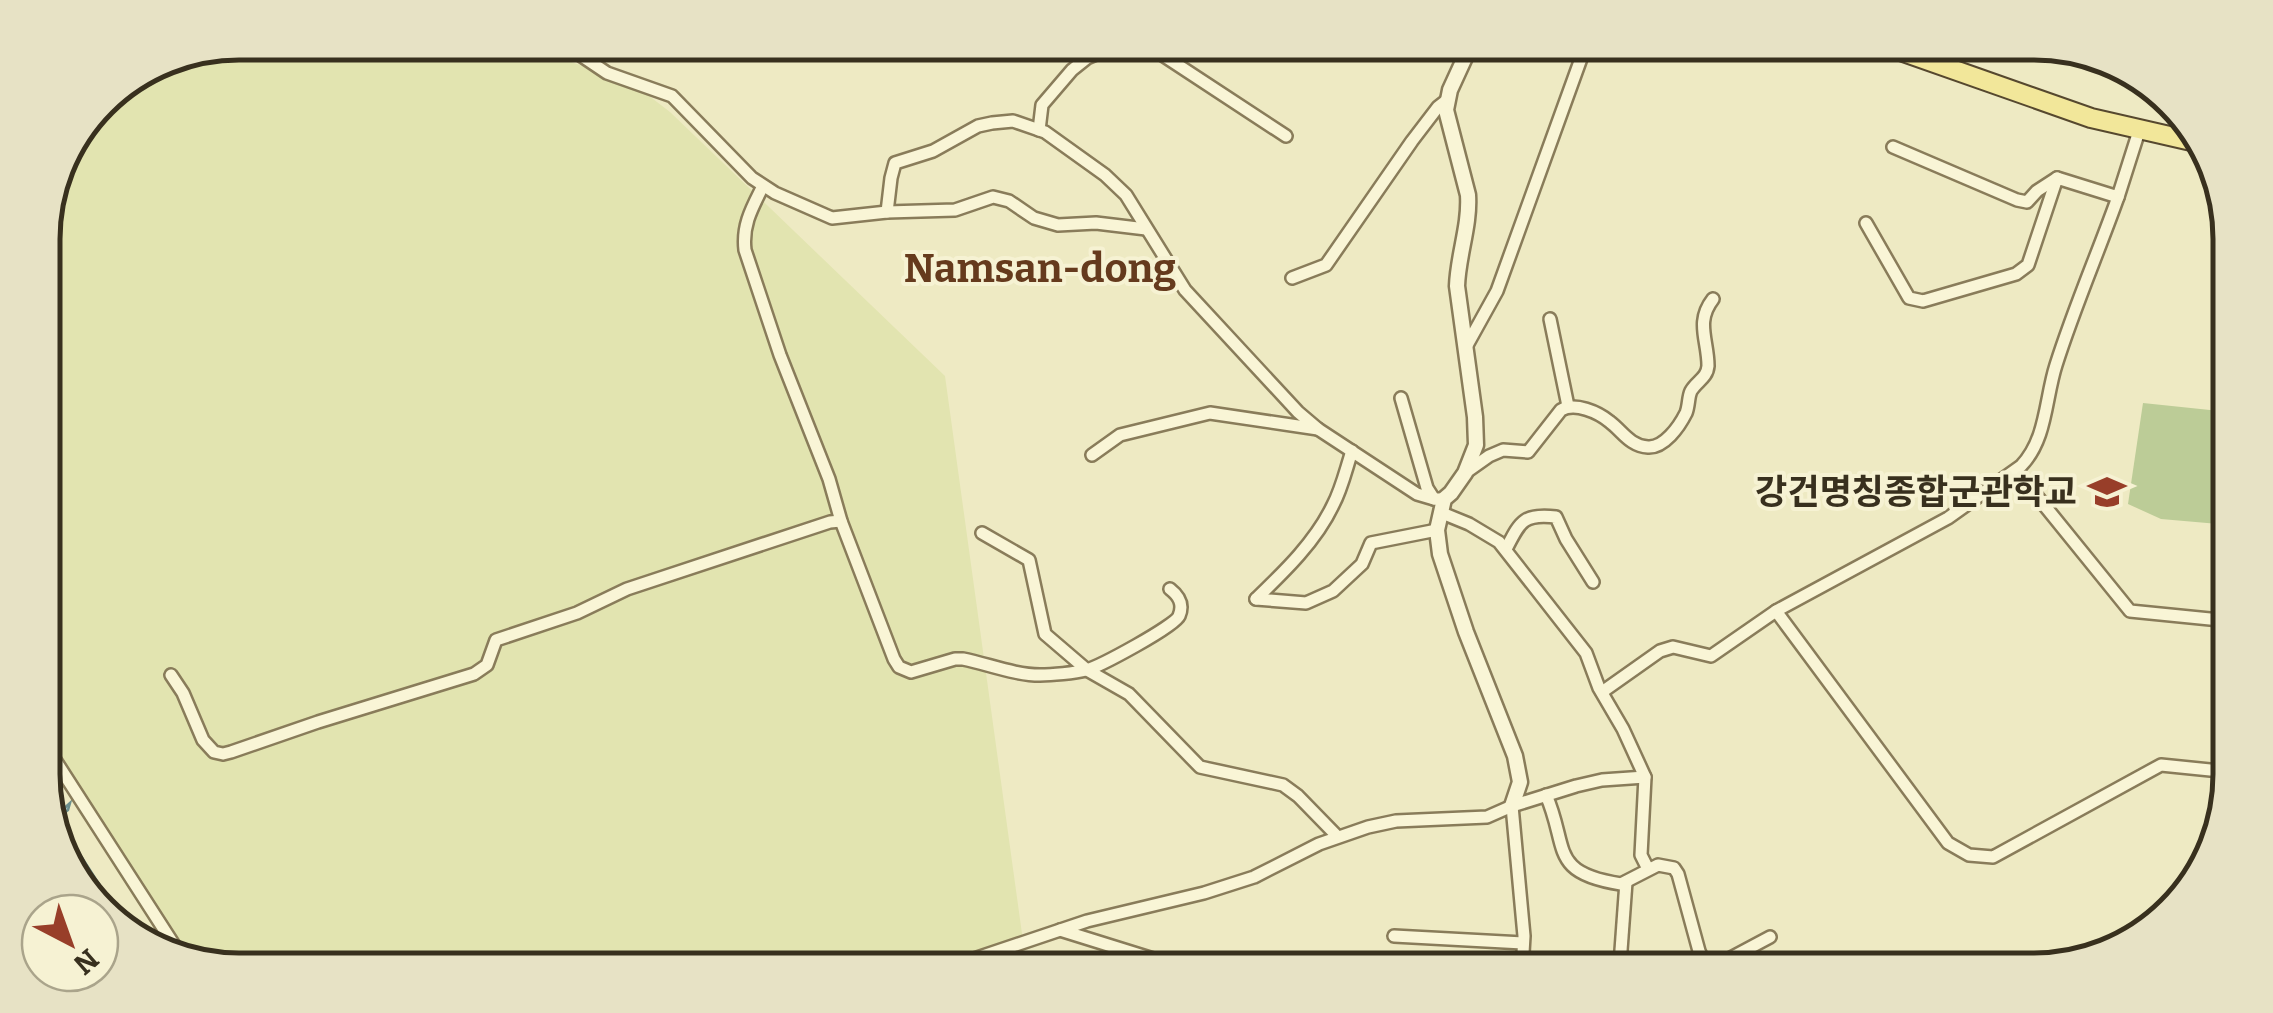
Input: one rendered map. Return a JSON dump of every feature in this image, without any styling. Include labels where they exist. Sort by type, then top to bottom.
[{"type":"main road","points":[[1926,60],[2090,118],[2183,140]]},
{"type":"street","points":[[588,60],[607,73],[672,96],[736,164],[763,186],[832,218],[955,210],[1001,197],[1034,218],[1058,226],[1096,223],[1146,229]]},
{"type":"street","points":[[1039,130],[1042,106],[1085,60]]},
{"type":"street","points":[[1170,60],[1286,136]]},
{"type":"street","points":[[1292,278],[1326,265],[1412,141],[1446,100],[1464,60]]},
{"type":"street","points":[[1466,347],[1497,291],[1580,60]]},
{"type":"street","points":[[1446,100],[1448,124],[1468,195],[1458,286],[1476,445],[1470,464],[1440,504],[1437,530],[1447,576],[1515,756],[1520,782],[1512,806],[1523,953]]},
{"type":"street","points":[[887,212],[896,164],[950,144],[978,126],[1013,122],[1039,130],[1069,148],[1118,186],[1192,299],[1298,412],[1418,494],[1499,542],[1579,643],[1646,777],[1641,855],[1648,869]]},
{"type":"street","points":[[1602,692],[1660,651],[1673,647],[1711,656],[1776,611],[1948,518],[2030,457],[2040,434],[2055,367],[2139,131]]},
{"type":"street","points":[[1894,147],[2017,200],[2027,202],[2037,190],[2057,178],[2118,197]]},
{"type":"street","points":[[1866,223],[1909,298],[1923,301],[2016,274],[2028,265],[2057,178]]},
{"type":"street","points":[[763,186],[747,218],[745,250],[841,521],[894,659],[904,670],[918,671],[955,659],[1030,674],[1087,670],[1175,622],[1181,604],[1170,589]]},
{"type":"street","points":[[1465,472],[1503,450],[1528,452],[1560,410],[1568,406],[1600,415],[1640,446],[1662,444],[1686,412],[1691,392],[1706,375],[1703,318],[1713,299]]},
{"type":"street","points":[[1550,319],[1568,406]]},
{"type":"street","points":[[1401,398],[1428,488],[1440,504]]},
{"type":"street","points":[[1092,456],[1120,435],[1210,413],[1318,429]]},
{"type":"street","points":[[1352,451],[1335,502],[1319,530],[1279,578],[1256,598],[1306,602],[1334,591],[1362,564],[1372,542],[1437,530]]},
{"type":"street","points":[[2036,495],[2130,610],[2213,619]]},
{"type":"street","points":[[1506,549],[1519,524],[1528,517],[1556,517],[1593,582]]},
{"type":"street","points":[[172,675],[202,740],[214,752],[232,752],[474,674],[487,665],[496,640],[578,613],[627,589],[841,521]]},
{"type":"street","points":[[982,533],[1028,560],[1045,634],[1087,670],[1129,694],[1200,766],[1282,784],[1338,836]]},
{"type":"street","points":[[1776,611],[1948,843],[1969,855],[1993,857],[2161,765],[2213,770]]},
{"type":"street","points":[[60,766],[170,939]]},
{"type":"street","points":[[991,953],[1114,914],[1254,877],[1338,836],[1396,821],[1487,817],[1602,780],[1646,777]]},
{"type":"street","points":[[1546,795],[1564,858],[1584,874],[1626,882],[1658,865],[1674,868],[1700,953]]},
{"type":"street","points":[[1621,953],[1626,882]]},
{"type":"street","points":[[1060,930],[1136,953]]},
{"type":"street","points":[[1394,936],[1523,943]]},
{"type":"street","points":[[1740,953],[1770,937]]},
{"type":"green space","points":[[565,60],[631,82],[670,112],[945,376],[1025,953],[239,953],[180,943],[60,760],[60,227],[66,192],[84,149],[112,112],[139,90],[204,63]]},
{"type":"green space","points":[[2143,403],[2213,410],[2213,524],[2161,519],[2128,504]]},
{"type":"place","name":"강건명칭종합군관학교","points":[[2107,492]]},
{"type":"district","name":"Namsan-dong","points":[[1040,269]]}]
